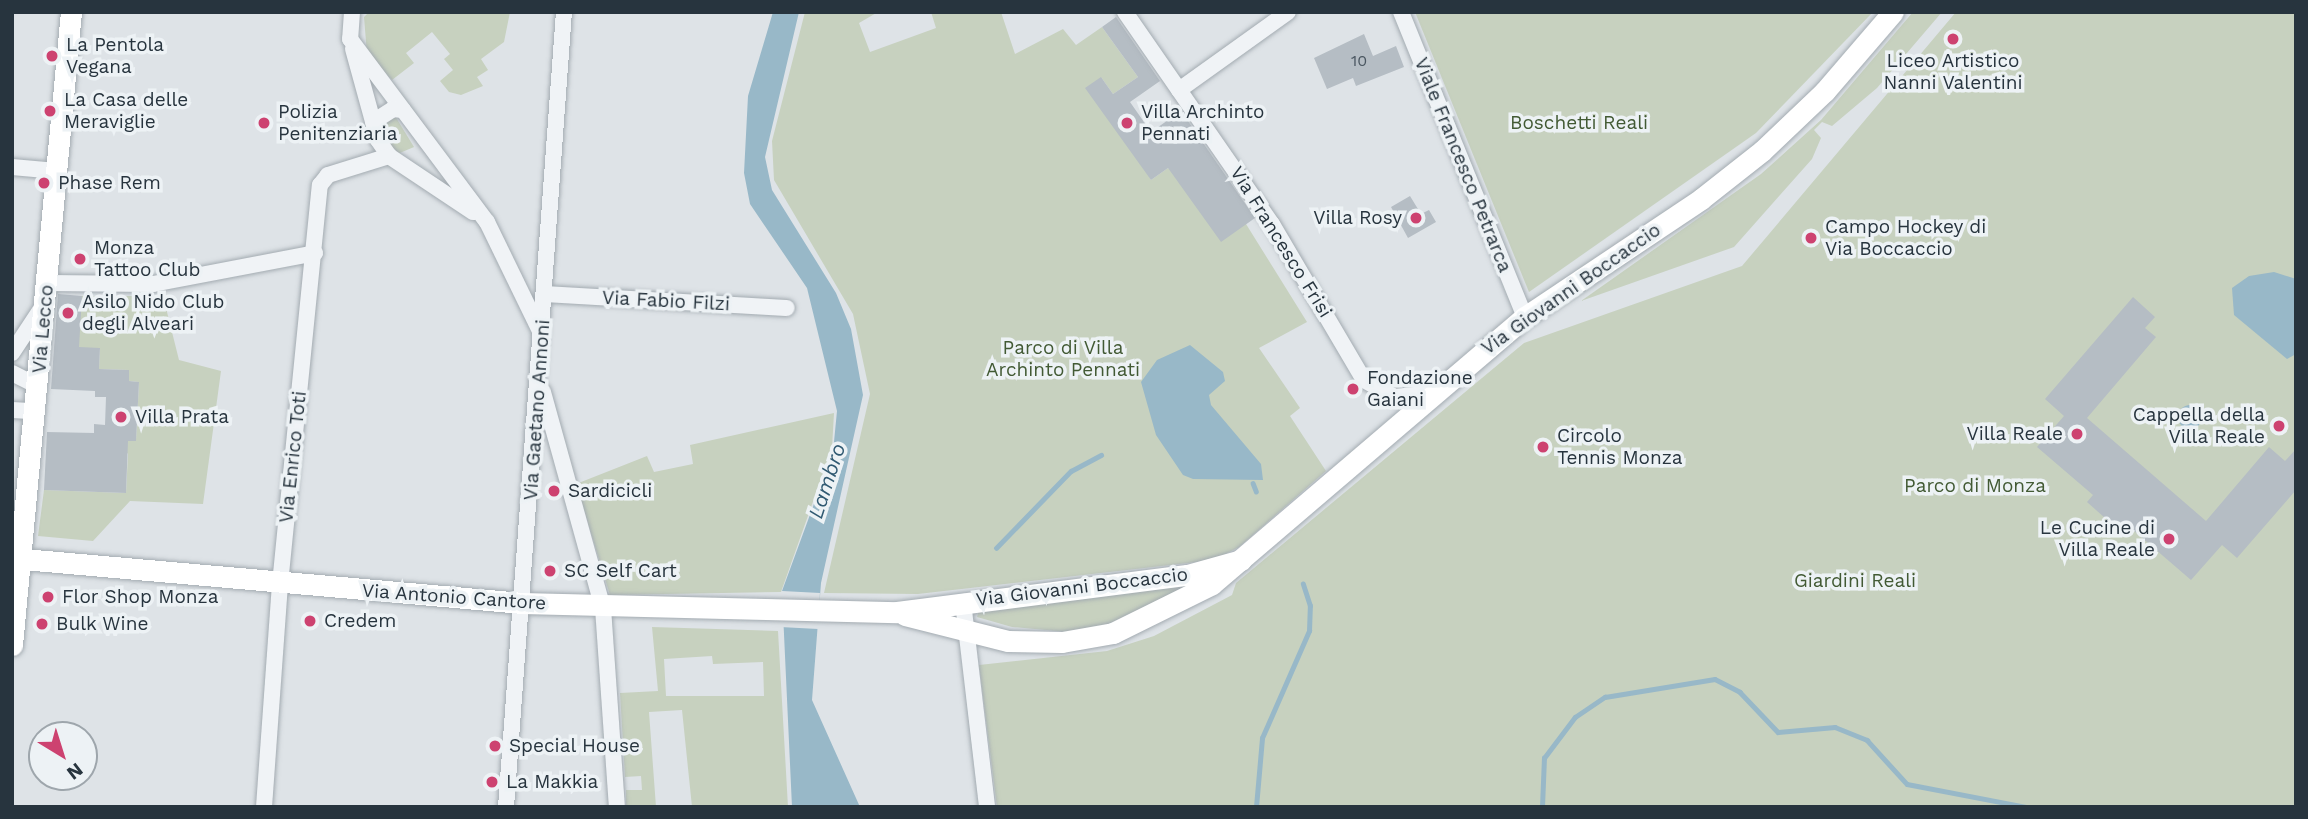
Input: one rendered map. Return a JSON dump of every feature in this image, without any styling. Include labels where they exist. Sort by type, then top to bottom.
[{"type":"main road","name":"Via Lecco","points":[[12,645],[17,559],[37,386],[71,12]]},
{"type":"main road","name":"Via Giovanni Boccaccio","points":[[897,612],[967,633],[1062,642],[1113,633],[1212,584],[1525,317],[1701,199],[1762,151],[1818,99],[1893,12]]},
{"type":"main road","name":"Via Antonio Cantore","points":[[17,559],[280,584],[603,608],[897,612]]},
{"type":"main road","name":"Via Giovanni Boccaccio","points":[[897,612],[1187,575],[1241,560]]},
{"type":"street","points":[[343,12],[373,122],[389,156],[487,222]]},
{"type":"street","points":[[352,12],[350,39],[487,222],[543,338]]},
{"type":"street","name":"Via Gaetano Annoni","points":[[506,807],[543,338],[564,12]]},
{"type":"street","name":"Via Francesco Frisi","points":[[1125,12],[1272,224],[1364,380],[1395,397],[1433,393]]},
{"type":"street","points":[[1180,90],[1288,12]]},
{"type":"street","name":"Viale Francesco Petrarca","points":[[1401,12],[1525,317]]},
{"type":"street","points":[[373,122],[394,109],[402,110]]},
{"type":"street","points":[[406,166],[415,163],[426,143]]},
{"type":"street","name":"Via Enrico Toti","points":[[264,807],[280,584],[323,180],[389,156]]},
{"type":"street","points":[[12,167],[57,172]]},
{"type":"street","points":[[12,353],[46,292],[153,284],[314,253]]},
{"type":"street","name":"Via Fabio Filzi","points":[[544,294],[787,308]]},
{"type":"street","points":[[12,373],[37,386]]},
{"type":"street","points":[[539,380],[603,608],[617,807]]},
{"type":"street","points":[[12,410],[34,411]]},
{"type":"street","name":"Via Giovanni Boccaccio","points":[[963,602],[987,807]]},
{"type":"green space","points":[[369,12],[510,12],[504,42],[481,59],[488,70],[477,77],[483,86],[461,95],[449,92],[440,81],[453,70],[444,59],[450,54],[432,32],[406,53],[414,63],[392,80],[367,54],[364,17]]},
{"type":"green space","name":"Parco di Villa Archinto Pennati","points":[[805,12],[878,12],[859,23],[870,52],[936,28],[931,12],[1001,12],[1015,54],[1063,29],[1076,45],[1102,27],[1138,77],[1113,94],[1101,77],[1151,180],[1168,168],[1246,224],[1307,322],[1259,348],[1300,408],[1290,416],[1326,471],[1239,547],[1214,560],[918,594],[824,593],[870,394],[853,314],[774,180],[772,141]]},
{"type":"green space","name":"Boschetti Reali","points":[[1415,12],[1873,12],[1756,133],[1529,292]]},
{"type":"green space","points":[[1913,12],[1942,12],[1877,88],[1832,126],[1822,122],[1814,130],[1821,138],[1812,159],[1734,247],[1581,301],[1761,174],[1821,120]]},
{"type":"green space","name":"Giardini Reali","points":[[1956,12],[2296,12],[2296,807],[997,807],[979,665],[1107,651],[1154,636],[1232,595],[1236,583],[1524,343],[1742,266]]},
{"type":"green space","points":[[395,116],[414,147],[395,155],[382,121]]},
{"type":"green space","points":[[82,296],[163,296],[179,360],[221,371],[203,504],[130,501],[93,541],[38,536],[44,490],[126,493],[128,454],[117,440],[136,440],[139,382],[129,381],[129,370],[99,369],[100,348],[84,348],[74,375]]},
{"type":"green space","points":[[834,413],[832,448],[781,592],[610,595],[576,484],[647,456],[654,472],[693,464],[690,445]]},
{"type":"green space","points":[[1215,575],[1106,625],[1068,632],[1012,627],[977,617],[979,610]]},
{"type":"green space","points":[[652,627],[778,631],[788,807],[692,807],[682,710],[649,712],[656,807],[626,807],[626,790],[642,790],[641,776],[625,777],[620,693],[658,691]],"holes":[[[712,656],[713,664],[763,662],[764,696],[666,696],[664,659]]]},
{"type":"water","name":"Lambro","points":[[773,12],[799,12],[765,157],[772,190],[836,293],[851,329],[863,395],[821,583],[812,700],[860,807],[792,807],[782,591],[833,452],[837,411],[807,288],[750,204],[744,173],[748,96]]},
{"type":"water","points":[[2274,272],[2296,279],[2296,354],[2287,359],[2234,315],[2232,288],[2249,276]]},
{"type":"water","points":[[1190,345],[1223,372],[1225,381],[1209,395],[1211,405],[1261,464],[1263,480],[1193,479],[1183,475],[1156,435],[1141,382],[1157,360]]},
{"type":"water","points":[[2190,405],[2199,408],[2202,417],[2199,426],[2190,429],[2181,426],[2178,417],[2181,408]]},
{"type":"pier","points":[[782,591],[820,593],[818,629],[780,627]]},
{"type":"building","name":"Villa Archinto Pennati","points":[[1116,17],[1160,81],[1130,102],[1151,132],[1181,111],[1255,218],[1221,242],[1168,168],[1151,180],[1085,88],[1101,77],[1113,94],[1138,77],[1102,27]]},
{"type":"building","points":[[1364,34],[1373,56],[1396,46],[1404,67],[1356,86],[1353,78],[1327,89],[1314,58]]},
{"type":"building","name":"Villa Rosy","points":[[1410,196],[1421,214],[1429,210],[1436,222],[1408,238],[1391,207]]},
{"type":"building","name":"Villa Prata","points":[[58,294],[82,296],[79,347],[100,348],[99,369],[129,370],[129,381],[139,382],[136,441],[128,441],[126,493],[44,490],[47,432],[94,433],[94,424],[105,425],[106,397],[95,397],[95,391],[51,389]]},
{"type":"building","name":"Villa Reale","points":[[2133,297],[2155,317],[2145,328],[2156,337],[2087,418],[2206,521],[2269,447],[2285,461],[2296,449],[2296,490],[2237,558],[2222,545],[2191,580],[2126,524],[2120,530],[2105,518],[2087,502],[2093,495],[2037,447],[2064,416],[2045,399]]},
{"type":"waterway","points":[[996,548],[1071,471],[1101,455]]},
{"type":"waterway","points":[[1253,483],[1256,491]]},
{"type":"waterway","points":[[1256,807],[1262,738],[1309,631],[1310,606],[1303,584]]},
{"type":"waterway","points":[[1542,807],[1544,758],[1575,717],[1605,697],[1715,679],[1740,692],[1778,732],[1835,727],[1867,740],[1907,784],[2027,807]]},
{"type":"place","name":"Liceo Artistico Nanni Valentini","points":[[1953,39]]},
{"type":"place","name":"La Pentola Vegana","points":[[52,56]]},
{"type":"place","name":"La Casa delle Meraviglie","points":[[50,111]]},
{"type":"place","name":"Polizia Penitenziaria","points":[[264,123]]},
{"type":"place","name":"Villa Archinto Pennati","points":[[1127,123]]},
{"type":"place","name":"Phase Rem","points":[[44,183]]},
{"type":"place","name":"Villa Rosy","points":[[1416,218]]},
{"type":"place","name":"Campo Hockey di Via Boccaccio","points":[[1811,238]]},
{"type":"place","name":"Monza Tattoo Club","points":[[80,259]]},
{"type":"place","name":"Asilo Nido Club degli Alveari","points":[[68,313]]},
{"type":"place","name":"Fondazione Gaiani","points":[[1353,389]]},
{"type":"place","name":"Villa Prata","points":[[121,417]]},
{"type":"place","name":"Cappella della Villa Reale","points":[[2279,426]]},
{"type":"place","name":"Villa Reale","points":[[2077,434]]},
{"type":"place","name":"Circolo Tennis Monza","points":[[1543,447]]},
{"type":"place","name":"Sardicicli","points":[[554,491]]},
{"type":"place","name":"Le Cucine di Villa Reale","points":[[2169,539]]},
{"type":"place","name":"SC Self Cart","points":[[550,571]]},
{"type":"place","name":"Flor Shop Monza","points":[[48,597]]},
{"type":"place","name":"Credem","points":[[310,621]]},
{"type":"place","name":"Bulk Wine","points":[[42,624]]},
{"type":"place","name":"Special House","points":[[495,746]]},
{"type":"place","name":"La Makkia","points":[[492,782]]},
{"type":"park label","name":"Parco di Monza","points":[[1975,486]]}]
